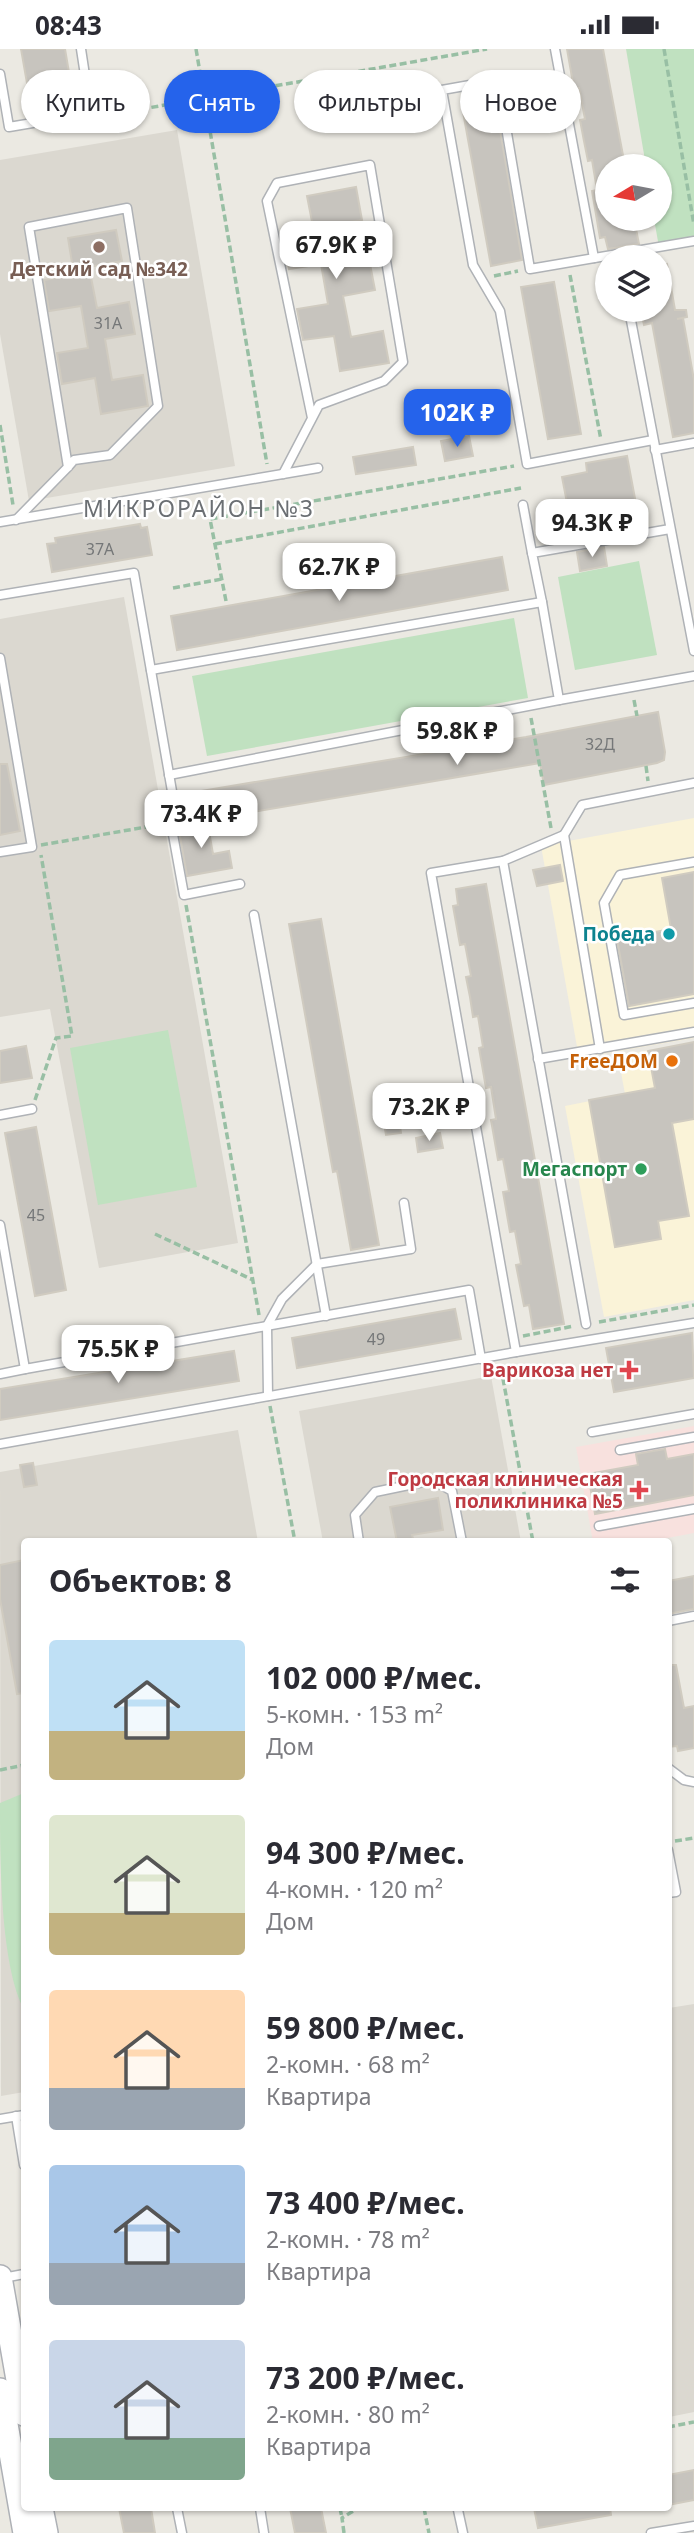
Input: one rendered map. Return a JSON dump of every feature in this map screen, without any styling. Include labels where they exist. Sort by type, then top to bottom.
[{"type":"main road","points":[[0,2278],[21,2397]]},
{"type":"main road","points":[[0,2390],[5,2443],[25,2533]]},
{"type":"main road","points":[[42,2511],[46,2533]]},
{"type":"lane","points":[[0,74],[9,127],[62,118],[88,95],[81,49]]},
{"type":"lane","points":[[555,49],[594,258],[530,269],[498,81],[442,90],[473,265],[500,311],[527,464],[603,450],[694,443]]},
{"type":"lane","points":[[283,474],[319,405],[384,381],[403,362],[370,165],[277,183],[267,201],[312,418]]},
{"type":"lane","points":[[16,520],[68,467],[74,460],[110,456],[158,406],[127,208],[29,227],[68,467]]},
{"type":"lane","points":[[672,245],[694,241]]},
{"type":"lane","points":[[631,322],[694,651]]},
{"type":"lane","points":[[0,523],[318,468]]},
{"type":"lane","points":[[523,505],[559,700]]},
{"type":"lane","points":[[532,553],[670,529]]},
{"type":"lane","points":[[0,595],[134,573],[173,797],[171,823],[184,895],[240,884]]},
{"type":"lane","points":[[151,670],[542,602]]},
{"type":"lane","points":[[0,658],[36,846],[0,852]]},
{"type":"lane","points":[[169,775],[694,676]]},
{"type":"lane","points":[[516,1352],[431,873],[503,861],[554,840],[565,835],[582,805],[694,783]]},
{"type":"lane","points":[[565,835],[600,1049]]},
{"type":"lane","points":[[503,861],[586,1324]]},
{"type":"lane","points":[[694,862],[620,875],[604,903],[624,1015],[694,1003]]},
{"type":"lane","points":[[254,915],[326,1316]]},
{"type":"lane","points":[[538,1059],[694,1032]]},
{"type":"lane","points":[[0,1115],[32,1109]]},
{"type":"lane","points":[[413,1120],[473,1109]]},
{"type":"lane","points":[[268,1397],[264,1327],[282,1299],[317,1265],[411,1249],[404,1203]]},
{"type":"lane","points":[[0,1225],[26,1369]]},
{"type":"lane","points":[[0,1374],[469,1290],[481,1359]]},
{"type":"lane","points":[[0,1444],[694,1323]]},
{"type":"lane","points":[[592,1433],[694,1414]]},
{"type":"lane","points":[[621,1450],[694,1437]]},
{"type":"lane","points":[[358,1538],[355,1515],[375,1493],[433,1481],[452,1491],[461,1538]]},
{"type":"lane","points":[[599,1525],[694,1509]]},
{"type":"lane","points":[[672,1620],[694,1616]]},
{"type":"lane","points":[[672,1771],[684,1780],[694,1782]]},
{"type":"lane","points":[[672,1871],[676,1892],[672,1892]]},
{"type":"lane","points":[[0,2119],[20,2115]]},
{"type":"lane","points":[[0,2278],[21,2274]]},
{"type":"lane","points":[[178,2511],[182,2533]]},
{"type":"lane","points":[[260,2511],[264,2533]]},
{"type":"lane","points":[[458,2511],[463,2533]]},
{"type":"lane","points":[[651,2533],[694,2526]]},
{"type":"path","points":[[196,49],[199,70]]},
{"type":"path","points":[[280,85],[487,49]]},
{"type":"path","points":[[664,49],[694,225]]},
{"type":"path","points":[[210,133],[270,476]]},
{"type":"path","points":[[567,263],[603,450]]},
{"type":"path","points":[[482,278],[530,269]]},
{"type":"path","points":[[0,425],[16,520]]},
{"type":"path","points":[[226,601],[210,519],[527,464]]},
{"type":"path","points":[[215,544],[520,488]]},
{"type":"path","points":[[173,588],[222,579]]},
{"type":"path","points":[[631,687],[637,716]]},
{"type":"path","points":[[528,706],[554,840]]},
{"type":"path","points":[[32,1109],[56,1038],[72,1036],[36,846],[171,823]]},
{"type":"path","points":[[184,895],[253,1280],[264,1327]]},
{"type":"path","points":[[155,1234],[253,1280]]},
{"type":"path","points":[[514,1337],[694,1304]]},
{"type":"path","points":[[499,1355],[532,1538]]},
{"type":"path","points":[[268,1397],[294,1538]]},
{"type":"path","points":[[0,1770],[21,1766]]},
{"type":"path","points":[[672,1841],[694,1838]]},
{"type":"path","points":[[672,2426],[694,2422]]},
{"type":"path","points":[[341,2511],[344,2533]]},
{"type":"path","points":[[342,2518],[353,2511]]},
{"type":"path","points":[[425,2511],[429,2533]]},
{"type":"shaded area","name":"Детский сад №342","points":[[164,132],[178,133],[235,466],[29,501],[0,334],[0,160]]},
{"type":"shaded area","points":[[124,597],[238,1243],[99,1268],[50,1009],[0,1017],[0,619]]},
{"type":"shaded area","points":[[694,818],[694,1038],[579,1058],[541,846]]},
{"type":"shaded area","points":[[694,1042],[694,1300],[604,1317],[565,1106],[625,1094],[618,1056]]},
{"type":"shaded area","points":[[491,1376],[520,1538],[322,1538],[299,1411]]},
{"type":"shaded area","name":"Городская клиническая поликлиника №5","points":[[694,1426],[694,1533],[667,1538],[592,1538],[576,1447]]},
{"type":"shaded area","points":[[238,1430],[257,1538],[21,1538],[21,2093],[1,2096],[0,1472]]},
{"type":"shaded area","points":[[694,2004],[694,2412],[672,2416],[672,2008]]},
{"type":"green space","points":[[626,49],[694,49],[694,241],[659,245],[656,231],[672,231],[672,154],[644,154]]},
{"type":"green space","points":[[639,561],[657,655],[575,670],[558,577]]},
{"type":"green space","points":[[514,618],[528,698],[207,756],[192,676]]},
{"type":"green space","points":[[168,1030],[197,1187],[98,1205],[70,1048]]},
{"type":"green space","points":[[21,1794],[21,2002],[10,1967],[3,1911],[0,1803]]},
{"type":"building","points":[[21,49],[65,49],[69,70],[25,70]]},
{"type":"building","points":[[567,49],[603,49],[623,154],[595,154],[595,178],[592,160],[588,161],[581,125],[581,120],[585,119],[581,98],[581,70],[571,70]]},
{"type":"building","points":[[467,133],[501,133],[522,260],[491,266]]},
{"type":"building","points":[[356,187],[362,220],[331,225],[338,264],[369,259],[375,290],[343,296],[351,337],[383,331],[389,363],[340,371],[334,336],[303,340],[297,309],[328,304],[321,264],[289,269],[284,237],[314,232],[307,196]]},
{"type":"building","points":[[116,230],[122,261],[89,267],[97,308],[129,302],[135,334],[105,339],[112,380],[143,375],[148,406],[101,414],[95,378],[62,384],[57,353],[88,348],[81,306],[49,311],[44,280],[74,275],[68,238]]},
{"type":"building","points":[[599,231],[636,231],[639,244],[607,245],[605,237],[600,238]]},
{"type":"building","points":[[554,282],[581,434],[548,439],[521,287]]},
{"type":"building","points":[[672,293],[675,310],[686,310],[687,317],[677,319],[683,318],[694,380],[694,433],[673,437],[652,323],[644,325],[643,322],[672,322]]},
{"type":"building","points":[[469,436],[473,456],[445,461],[441,441]]},
{"type":"building","points":[[413,447],[416,465],[356,474],[353,457]]},
{"type":"building","points":[[627,456],[640,525],[574,539],[562,477],[587,472],[586,463]]},
{"type":"building","points":[[140,524],[141,528],[147,527],[152,555],[52,572],[47,544],[56,543],[55,538]]},
{"type":"building","points":[[604,547],[607,566],[580,571],[577,552]]},
{"type":"building","points":[[502,557],[508,590],[177,650],[171,616]]},
{"type":"building","points":[[658,712],[665,752],[664,760],[657,763],[544,785],[540,763],[200,821],[195,792],[526,737]]},
{"type":"building","points":[[0,764],[7,764],[20,831],[0,835]]},
{"type":"building","points":[[207,820],[213,854],[229,851],[232,868],[187,876],[178,825]]},
{"type":"building","points":[[560,865],[563,881],[537,886],[533,870]]},
{"type":"building","name":"Победа","points":[[694,872],[694,994],[629,1006],[617,939],[671,929],[662,878]]},
{"type":"building","points":[[486,884],[564,1324],[533,1329],[529,1305],[524,1306],[516,1265],[521,1264],[515,1231],[510,1232],[503,1192],[509,1191],[503,1159],[498,1160],[491,1120],[496,1119],[491,1087],[486,1088],[479,1048],[483,1047],[478,1016],[473,1017],[466,977],[471,976],[465,944],[460,945],[453,906],[458,905],[456,889]]},
{"type":"building","points":[[321,919],[379,1245],[351,1250],[337,1171],[333,1172],[289,924]]},
{"type":"building","name":"Мегаспорт","points":[[694,1042],[694,1119],[672,1123],[689,1216],[658,1221],[661,1239],[615,1247],[589,1100],[655,1088],[648,1051]]},
{"type":"building","points":[[26,1046],[32,1078],[0,1083],[0,1051]]},
{"type":"building","points":[[398,1114],[401,1133],[386,1135],[383,1117]]},
{"type":"building","points":[[36,1127],[66,1290],[35,1296],[5,1133]]},
{"type":"building","points":[[440,1133],[443,1148],[418,1152],[416,1138]]},
{"type":"building","points":[[455,1309],[461,1339],[297,1368],[292,1338]]},
{"type":"building","points":[[692,1333],[694,1378],[614,1392],[606,1348]]},
{"type":"building","points":[[234,1351],[239,1381],[0,1420],[0,1389]]},
{"type":"building","points":[[665,1449],[667,1459],[694,1454],[694,1495],[595,1514],[588,1474],[638,1465],[636,1454]]},
{"type":"building","points":[[33,1463],[37,1485],[24,1487],[20,1465]]},
{"type":"building","points":[[438,1498],[443,1530],[412,1535],[413,1538],[396,1538],[390,1507]]},
{"type":"building","points":[[21,1561],[21,1693],[17,1694],[0,1599],[0,1565]]},
{"type":"building","points":[[694,1576],[694,1609],[672,1613],[672,1580]]},
{"type":"building","points":[[672,1665],[676,1665],[684,1708],[694,1706],[694,1748],[678,1751],[677,1746],[672,1747]]},
{"type":"building","points":[[694,2470],[694,2500],[672,2504],[672,2474]]},
{"type":"building","points":[[120,2511],[151,2511],[155,2533],[124,2533]]},
{"type":"building","points":[[291,2511],[322,2511],[326,2533],[295,2533]]},
{"type":"building","points":[[535,2511],[610,2511],[611,2515],[538,2528]]},
{"type":"place","name":"Детский сад №342","points":[[99,247]]},
{"type":"place","name":"Победа","points":[[669,934]]},
{"type":"place","name":"FreeДОМ","points":[[672,1061]]},
{"type":"place","name":"Мегаспорт","points":[[641,1169]]},
{"type":"place","name":"Варикоза нет","points":[[629,1370]]},
{"type":"place","name":"Городская клиническая поликлиника №5","points":[[639,1490]]},
{"type":"district","name":"МИКРОРАЙОН №3","points":[[199,508]]}]
